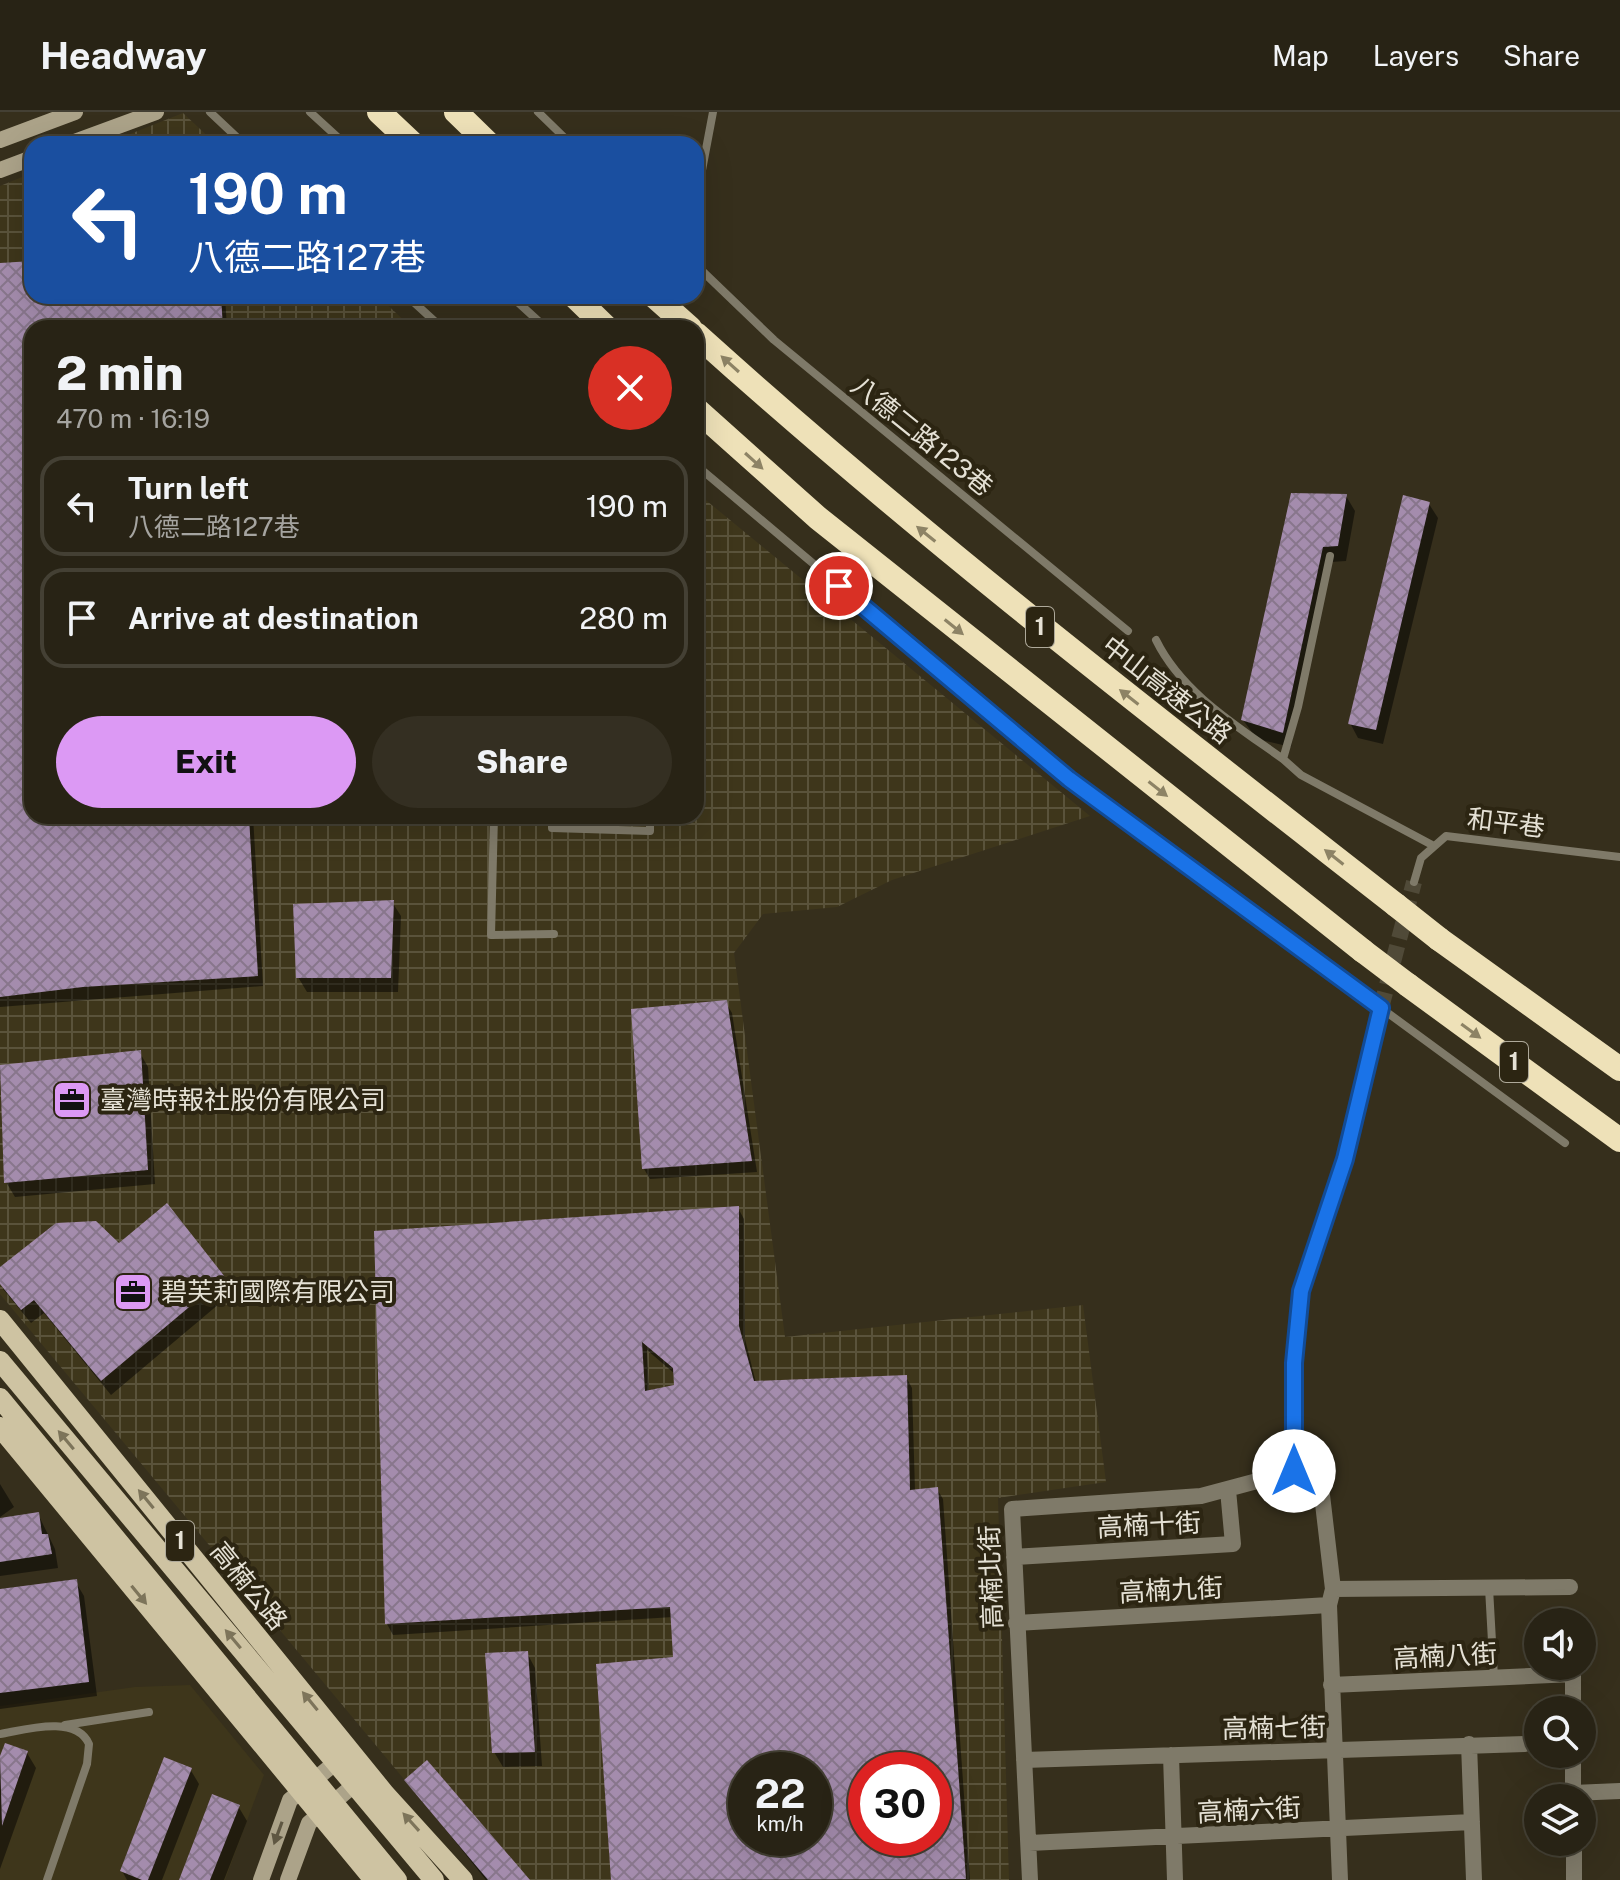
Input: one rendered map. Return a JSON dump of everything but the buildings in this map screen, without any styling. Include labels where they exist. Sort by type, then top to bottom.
[{"type":"highway","points":[[379,112],[404,136]]},
{"type":"highway","points":[[456,112],[481,136]]},
{"type":"highway","points":[[582,304],[599,320]]},
{"type":"highway","points":[[663,304],[681,320]]},
{"type":"highway","name":"中山高速公路","points":[[704,341],[872,490],[1040,627],[1439,939],[1620,1069]]},
{"type":"highway","name":"1","points":[[704,416],[830,528],[1363,951],[1620,1140]]},
{"type":"main road","name":"高楠公路","points":[[0,1320],[359,1762],[463,1880]]},
{"type":"main road","name":"高楠公路","points":[[0,1361],[434,1880]]},
{"type":"main road","name":"1","points":[[0,1398],[326,1808],[374,1880]]},
{"type":"main road","name":"1","points":[[0,1427],[308,1785]]},
{"type":"main road","name":"1","points":[[326,1808],[397,1880]]},
{"type":"street","points":[[0,140],[75,112]]},
{"type":"street","points":[[91,136],[156,112]]},
{"type":"street","points":[[0,170],[24,161]]},
{"type":"street","points":[[1340,1880],[1331,1685],[1331,1597],[1322,1495],[1294,1471],[1294,1363],[1301,1291],[1345,1159],[1381,1008]]},
{"type":"street","name":"高楠北街","points":[[1030,1880],[1012,1509],[1201,1496],[1294,1471]]},
{"type":"street","name":"高楠十街","points":[[1014,1557],[1233,1544],[1228,1490]]},
{"type":"street","name":"高楠九街","points":[[1016,1623],[1331,1597],[1489,1587],[1570,1587]]},
{"type":"street","name":"高楠八街","points":[[1331,1685],[1573,1674],[1573,1696]]},
{"type":"street","points":[[1469,1744],[1474,1880]]},
{"type":"street","name":"高楠七街","points":[[1024,1760],[1524,1744]]},
{"type":"street","points":[[1171,1755],[1175,1880]]},
{"type":"street","points":[[261,1880],[290,1800],[335,1763],[359,1762],[354,1785],[309,1823],[288,1880]]},
{"type":"street","points":[[1596,1794],[1620,1791]]},
{"type":"street","name":"高楠六街","points":[[1029,1843],[1472,1822]]},
{"type":"street","points":[[1574,1856],[1574,1880]]},
{"type":"lane","points":[[210,112],[236,136]]},
{"type":"lane","points":[[310,112],[336,136]]},
{"type":"lane","points":[[538,112],[563,136]]},
{"type":"lane","points":[[704,160],[713,112]]},
{"type":"lane","name":"八德二路123巷","points":[[704,273],[774,340],[1128,631]]},
{"type":"lane","points":[[416,304],[433,320]]},
{"type":"lane","points":[[520,304],[537,320]]},
{"type":"lane","points":[[704,472],[1069,779],[1565,1143]]},
{"type":"lane","points":[[1283,759],[1298,707],[1330,556]]},
{"type":"lane","points":[[1156,640],[1170,662],[1224,718],[1301,775],[1434,846]]},
{"type":"lane","points":[[494,824],[491,935],[554,934]]},
{"type":"lane","points":[[552,824],[552,828],[650,831],[650,824]]},
{"type":"lane","name":"和平巷","points":[[1414,882],[1421,858],[1446,836],[1620,857]]},
{"type":"lane","points":[[1489,1587],[1494,1677]]},
{"type":"lane","points":[[0,1734],[149,1712]]},
{"type":"lane","points":[[47,1880],[89,1754],[89,1744],[80,1732],[52,1727]]},
{"type":"shaded area","points":[[183,113],[207,136],[125,136]]},
{"type":"shaded area","points":[[24,176],[24,304],[386,304],[404,320],[24,320],[24,824],[704,824],[704,499],[1090,816],[892,880],[837,907],[763,914],[734,953],[785,1337],[1083,1305],[1106,1482],[998,1498],[1009,1880],[488,1880],[0,1294],[0,186]]},
{"type":"shaded area","points":[[190,1685],[264,1775],[225,1880],[0,1880],[0,1706],[135,1687]]},
{"type":"tunnel","points":[[1381,1008],[1414,882]]},
{"type":"place","name":"臺灣時報社股份有限公司","points":[[72,1100]]},
{"type":"place","name":"碧芙莉國際有限公司","points":[[133,1292]]},
{"type":"route","points":[[839,586],[1069,779],[1381,1008],[1345,1159],[1301,1291],[1294,1363],[1294,1471]]}]
